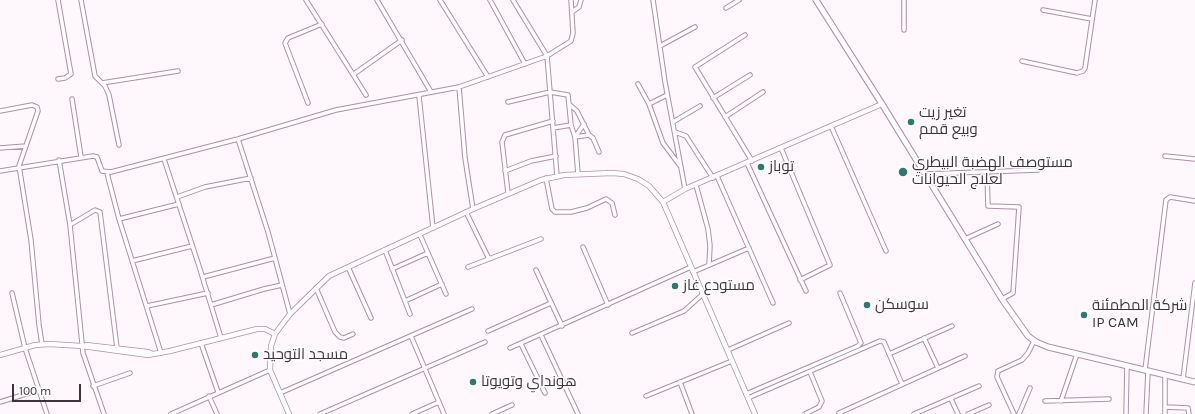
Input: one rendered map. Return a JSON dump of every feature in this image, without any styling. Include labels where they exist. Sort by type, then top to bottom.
[{"type":"main road","points":[[816,0],[1002,299],[1023,330],[1034,341],[1048,348],[1195,382]]},
{"type":"street","points":[[58,0],[71,74],[66,78],[58,79]]},
{"type":"street","points":[[81,0],[95,76],[102,83],[109,95],[119,145]]},
{"type":"street","points":[[306,0],[366,95]]},
{"type":"street","points":[[377,0],[402,40],[431,92]]},
{"type":"street","points":[[440,0],[488,78]]},
{"type":"street","points":[[490,0],[526,64]]},
{"type":"street","points":[[513,0],[547,56],[557,176]]},
{"type":"street","points":[[0,171],[19,166],[97,156],[102,171],[107,173],[238,139],[361,104],[419,96],[431,92],[459,87],[547,56],[571,41],[573,33],[570,0]]},
{"type":"street","points":[[572,12],[579,7],[581,0]]},
{"type":"street","points":[[653,0],[667,95],[685,189]]},
{"type":"street","points":[[726,8],[739,0]]},
{"type":"street","points":[[904,0],[904,30]]},
{"type":"street","points":[[1022,61],[1081,73],[1085,68],[1095,0]]},
{"type":"street","points":[[1043,10],[1092,19]]},
{"type":"street","points":[[308,103],[285,43],[288,38],[322,24]]},
{"type":"street","points":[[660,46],[695,27]]},
{"type":"street","points":[[745,35],[696,66],[696,69],[750,162],[806,292]]},
{"type":"street","points":[[354,74],[402,40]]},
{"type":"street","points":[[102,83],[178,71]]},
{"type":"street","points":[[713,98],[750,75]]},
{"type":"street","points":[[638,84],[649,104],[663,143],[672,157],[682,168]]},
{"type":"street","points":[[459,87],[465,158],[473,209]]},
{"type":"street","points":[[508,102],[550,92],[568,95],[571,125],[575,137],[578,174]]},
{"type":"street","points":[[725,117],[763,92]]},
{"type":"street","points":[[649,104],[667,95]]},
{"type":"street","points":[[419,96],[433,228]]},
{"type":"street","points":[[72,100],[81,157]]},
{"type":"street","points":[[569,104],[577,111],[589,135],[593,138],[599,152]]},
{"type":"street","points":[[663,202],[685,189],[882,104]]},
{"type":"street","points":[[0,111],[32,105],[37,107],[38,111],[19,166],[31,240],[42,344]]},
{"type":"street","points":[[673,122],[700,106]]},
{"type":"street","points":[[508,193],[502,142],[505,135],[553,121]]},
{"type":"street","points":[[575,137],[584,124]]},
{"type":"street","points":[[553,128],[571,125]]},
{"type":"street","points":[[831,126],[886,252]]},
{"type":"street","points":[[675,132],[686,136],[715,177],[773,303]]},
{"type":"street","points":[[575,137],[589,135]]},
{"type":"street","points":[[238,139],[275,258],[290,314]]},
{"type":"street","points":[[0,148],[26,146]]},
{"type":"street","points":[[782,148],[830,265],[800,280]]},
{"type":"street","points":[[505,171],[531,161],[556,156]]},
{"type":"street","points":[[1165,156],[1195,159]]},
{"type":"street","points":[[164,159],[203,277],[221,338]]},
{"type":"street","points":[[59,160],[70,224],[82,346],[93,386],[104,414]]},
{"type":"street","points":[[925,174],[1038,170]]},
{"type":"street","points":[[987,172],[988,206],[1019,207],[1013,293],[1002,299]]},
{"type":"street","points":[[107,173],[119,218],[161,353]]},
{"type":"street","points":[[289,414],[270,370],[271,346],[275,334],[290,314],[329,276],[508,193],[546,178],[578,174],[612,173],[632,177],[649,186],[663,202],[754,413],[749,414]]},
{"type":"street","points":[[177,197],[205,187],[251,178]]},
{"type":"street","points":[[546,178],[552,209],[555,212],[571,212],[587,208],[606,199],[612,203],[615,215]]},
{"type":"street","points":[[696,185],[708,229],[710,246],[709,265]]},
{"type":"street","points":[[1146,414],[1146,371],[1166,200],[1170,197],[1195,201]]},
{"type":"street","points":[[119,218],[179,204]]},
{"type":"street","points":[[70,224],[95,210],[100,212],[116,348]]},
{"type":"street","points":[[466,212],[489,259]]},
{"type":"street","points":[[965,239],[998,224]]},
{"type":"street","points":[[420,234],[446,294]]},
{"type":"street","points":[[468,267],[541,239]]},
{"type":"street","points":[[132,261],[192,246]]},
{"type":"street","points":[[583,247],[608,305]]},
{"type":"street","points":[[510,348],[692,269],[709,265],[749,248]]},
{"type":"street","points":[[385,250],[410,314]]},
{"type":"street","points":[[392,269],[428,253]]},
{"type":"street","points":[[203,277],[275,258]]},
{"type":"street","points":[[348,267],[371,318]]},
{"type":"street","points":[[536,270],[562,326]]},
{"type":"street","points":[[1183,379],[1195,283]]},
{"type":"street","points":[[404,301],[442,284]]},
{"type":"street","points":[[211,305],[264,288],[282,285]]},
{"type":"street","points":[[316,288],[335,332],[340,337],[344,338],[353,334]]},
{"type":"street","points":[[12,293],[25,348],[47,414]]},
{"type":"street","points":[[147,306],[208,293]]},
{"type":"street","points":[[747,396],[858,346],[861,341],[840,293]]},
{"type":"street","points":[[632,333],[684,311],[703,294]]},
{"type":"street","points":[[488,331],[551,303]]},
{"type":"street","points":[[280,393],[472,309]]},
{"type":"street","points":[[728,350],[789,323]]},
{"type":"street","points":[[889,354],[952,326]]},
{"type":"street","points":[[0,355],[42,344],[82,346],[148,355],[257,329],[265,329],[275,334]]},
{"type":"street","points":[[541,335],[578,414]]},
{"type":"street","points":[[411,336],[426,368],[444,414]]},
{"type":"street","points":[[924,338],[938,368]]},
{"type":"street","points":[[747,396],[810,372],[880,341],[884,342],[902,384]]},
{"type":"street","points":[[1014,414],[997,377],[998,371],[1022,360],[1028,353],[1034,341]]},
{"type":"street","points":[[320,414],[485,342]]},
{"type":"street","points":[[201,343],[218,392]]},
{"type":"street","points":[[521,344],[546,393]]},
{"type":"street","points":[[82,346],[91,345],[153,354]]},
{"type":"street","points":[[1061,401],[1077,354]]},
{"type":"street","points":[[838,414],[965,356]]},
{"type":"street","points":[[646,396],[732,361]]},
{"type":"street","points":[[1126,414],[1127,366]]},
{"type":"street","points":[[171,414],[270,370]]},
{"type":"street","points":[[805,414],[819,407],[822,401],[810,372]]},
{"type":"street","points":[[93,386],[130,373]]},
{"type":"street","points":[[1165,375],[1165,414]]},
{"type":"street","points":[[680,382],[692,414]]},
{"type":"street","points":[[914,414],[979,386]]},
{"type":"street","points":[[1019,414],[1030,388]]},
{"type":"street","points":[[0,402],[39,390]]},
{"type":"street","points":[[209,396],[217,414]]},
{"type":"street","points":[[951,399],[958,414]]},
{"type":"street","points":[[1045,401],[1109,399]]},
{"type":"street","points":[[412,414],[439,402]]},
{"type":"street","points":[[492,414],[512,405]]},
{"type":"street","points":[[968,414],[989,405]]},
{"type":"street","points":[[1165,407],[1188,408],[1189,414]]},
{"type":"street","points":[[332,409],[334,414]]},
{"type":"place","name":"تغير زيت وبيع قمم","points":[[911,122]]},
{"type":"place","name":"توباز","points":[[761,167]]},
{"type":"place","name":"مستوصف الهضبة البيطري لعلاج الحيوانات","points":[[903,172]]},
{"type":"place","name":"مستودع غاز","points":[[675,286]]},
{"type":"place","name":"سوسكن","points":[[867,305]]},
{"type":"place","name":"شركة المطمئنة IP CAM","points":[[1084,315]]},
{"type":"place","name":"مسجد التوحيد","points":[[255,355]]},
{"type":"place","name":"هونداي وتويوتا","points":[[473,382]]}]
